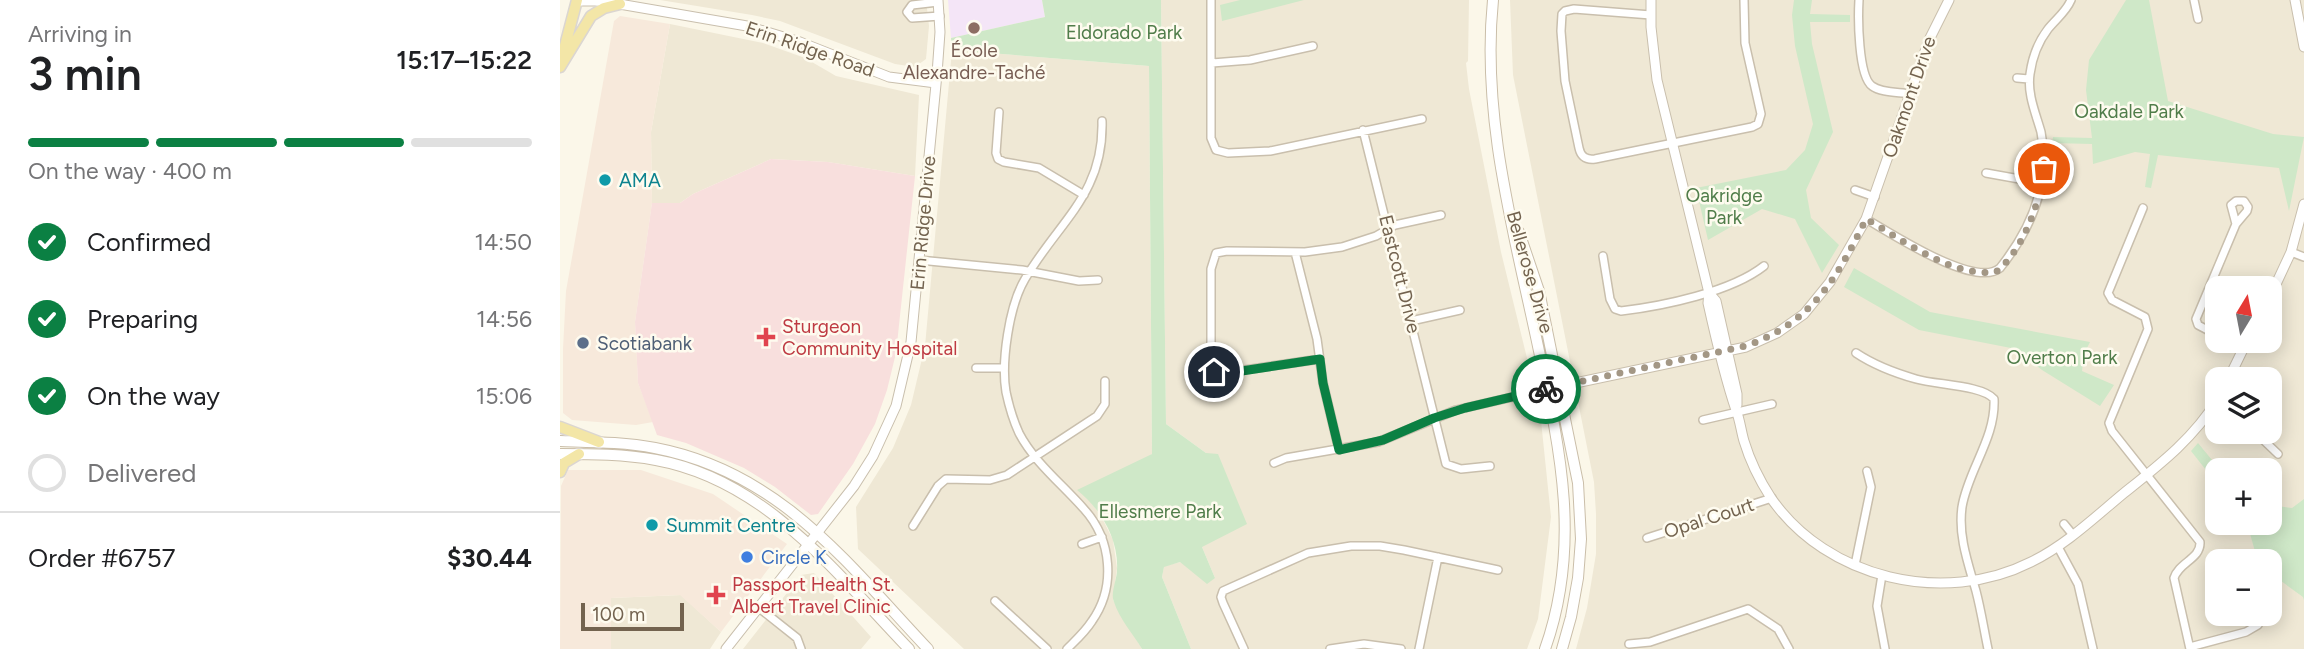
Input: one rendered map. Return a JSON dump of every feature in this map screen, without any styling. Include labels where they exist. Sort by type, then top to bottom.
[{"type":"main road","points":[[560,65],[575,0]]},
{"type":"main road","name":"Bellerose Drive","points":[[1493,0],[1492,94],[1504,184],[1562,468],[1566,525],[1560,595],[1545,649]]},
{"type":"main road","points":[[560,65],[591,16],[604,8],[620,4]]},
{"type":"main road","name":"Bellerose Drive","points":[[1504,184],[1539,291],[1578,483],[1581,530],[1575,597],[1562,649]]},
{"type":"main road","points":[[560,427],[599,442]]},
{"type":"main road","points":[[560,441],[599,442],[669,450],[729,471],[773,496],[817,532],[928,649]]},
{"type":"main road","points":[[560,454],[615,455],[657,460],[700,473],[757,501],[808,544],[909,649]]},
{"type":"main road","points":[[560,472],[564,463],[579,454]]},
{"type":"street","name":"Erin Ridge Road","points":[[575,0],[601,1],[756,28],[889,77],[936,83]]},
{"type":"street","points":[[1211,0],[1212,145],[1219,152],[1270,151],[1422,119]]},
{"type":"street","points":[[1651,0],[1656,69],[1709,293],[1708,303],[1723,351],[1730,395],[1747,452],[1772,498],[1812,540],[1855,565],[1882,575],[1931,584],[1972,581],[2000,575],[2020,568],[2059,547],[2148,474],[2197,429],[2205,418]]},
{"type":"street","points":[[1651,15],[1574,9],[1562,14],[1565,81],[1579,148],[1585,158],[1595,159],[1672,144],[1752,127],[1760,121],[1761,114],[1745,43],[1744,0]]},
{"type":"street","points":[[1860,0],[1859,44],[1869,83],[1875,88],[1910,94]]},
{"type":"street","points":[[1859,9],[1867,0]]},
{"type":"street","name":"Oakmont Drive","points":[[1547,389],[1761,341],[1804,314],[1825,289],[1866,219],[1928,40],[1949,0]]},
{"type":"street","points":[[1866,219],[1944,263],[1993,272],[2002,266],[2026,230],[2042,183],[2042,141],[2029,79],[2032,65],[2040,41],[2071,0]]},
{"type":"street","points":[[2194,0],[2198,19]]},
{"type":"street","points":[[2295,0],[2304,47]]},
{"type":"street","points":[[938,1],[912,5],[907,12],[912,18],[940,16]]},
{"type":"street","name":"Erin Ridge Drive","points":[[726,649],[866,468],[896,406],[911,342],[936,83],[940,16],[938,1]]},
{"type":"street","points":[[1212,63],[1250,60],[1313,46]]},
{"type":"street","points":[[2017,78],[2029,79]]},
{"type":"street","points":[[999,112],[996,153],[998,159],[1039,168],[1084,195]]},
{"type":"street","points":[[1067,649],[1092,622],[1105,594],[1108,563],[1102,537],[1086,511],[1036,457],[1015,425],[1006,393],[1004,368],[1013,314],[1023,283],[1092,181],[1099,160],[1102,121]]},
{"type":"street","name":"Eastcott Drive","points":[[1363,130],[1447,465],[1461,469],[1490,467]]},
{"type":"street","points":[[1986,173],[2042,183]]},
{"type":"street","points":[[1855,190],[1875,197]]},
{"type":"street","points":[[2280,276],[2291,252],[2304,204]]},
{"type":"street","points":[[2143,208],[2108,293],[2112,300],[2143,315],[2148,326],[2109,423],[2200,542],[2198,553],[2178,569],[2174,578],[2190,648],[2246,632],[2256,626]]},
{"type":"street","points":[[1320,359],[1217,374],[1212,370],[1211,269],[1215,250],[1295,252],[1359,243],[1395,225],[1441,215]]},
{"type":"street","points":[[2214,276],[2236,224]]},
{"type":"street","points":[[1295,252],[1317,339],[1323,383],[1339,450]]},
{"type":"street","points":[[2291,252],[2304,257]]},
{"type":"street","points":[[1603,256],[1610,299],[1613,307],[1618,310],[1709,293],[1751,276],[1764,266]]},
{"type":"street","points":[[919,260],[1030,271],[1079,281],[1098,279]]},
{"type":"street","points":[[2205,298],[2196,319],[2198,325],[2205,329]]},
{"type":"street","points":[[1412,321],[1460,310]]},
{"type":"street","points":[[1856,353],[1872,363],[1911,378],[1983,392],[1994,399],[1986,442],[1962,508],[1963,541],[1988,649]]},
{"type":"street","points":[[976,368],[1004,368]]},
{"type":"street","points":[[1211,394],[1217,374]]},
{"type":"street","points":[[913,526],[938,486],[946,480],[997,479],[1013,472],[1097,416],[1105,404],[1105,381]]},
{"type":"street","points":[[1274,463],[1286,458],[1383,440],[1434,418],[1474,405],[1547,389]]},
{"type":"street","points":[[1703,420],[1772,404]]},
{"type":"street","points":[[2268,444],[2278,454]]},
{"type":"street","points":[[1855,565],[1860,552],[1871,488],[1867,471]]},
{"type":"street","name":"Opal Court","points":[[1647,538],[1772,498]]},
{"type":"street","points":[[2064,524],[2073,535]]},
{"type":"street","points":[[1082,544],[1102,537]]},
{"type":"street","points":[[1244,649],[1222,600],[1225,588],[1296,557],[1334,548],[1380,546],[1498,570]]},
{"type":"street","points":[[2059,547],[2078,583],[2093,649]]},
{"type":"street","points":[[1419,649],[1438,557]]},
{"type":"street","points":[[1882,575],[1877,606],[1885,649]]},
{"type":"street","points":[[995,600],[1047,649]]},
{"type":"street","points":[[758,607],[797,638],[801,649]]},
{"type":"street","points":[[1629,644],[1650,642],[1748,608],[1778,629],[1789,649]]},
{"type":"street","points":[[1330,649],[1364,644],[1401,649]]},
{"type":"shaded area","points":[[660,0],[926,0],[929,26],[926,59],[915,67],[895,64],[780,21]]},
{"type":"shaded area","name":"École Alexandre-Taché","points":[[948,0],[1042,0],[1045,17],[951,38]]},
{"type":"shaded area","points":[[1161,0],[1469,0],[1466,63],[1469,89],[1501,252],[1540,411],[1551,517],[1538,619],[1527,649],[1191,649],[1162,577],[1164,566],[1180,562],[1215,578],[1202,547],[1206,453],[1166,424]]},
{"type":"shaded area","points":[[1510,0],[2304,0],[2304,649],[1576,649],[1587,608],[1596,554],[1594,482],[1513,75]]},
{"type":"shaded area","points":[[620,16],[670,24],[651,132],[652,203],[635,322],[638,383],[653,422],[636,425],[572,420],[563,413],[566,291],[614,21]]},
{"type":"shaded area","points":[[670,24],[763,43],[805,58],[836,76],[919,95],[915,176],[828,162],[771,159],[693,194],[680,203],[652,203],[651,132]]},
{"type":"shaded area","points":[[952,50],[1149,66],[1152,454],[1089,499],[1113,540],[1117,568],[1113,600],[1142,649],[964,649],[858,549],[856,507],[893,448],[911,405],[925,346]]},
{"type":"shaded area","name":"Sturgeon Community Hospital","points":[[771,159],[828,162],[915,176],[896,353],[887,390],[875,424],[853,464],[818,514],[811,515],[775,487],[744,468],[686,443],[657,435],[638,383],[635,322],[652,203],[680,203],[693,194]]},
{"type":"shaded area","points":[[568,470],[641,470],[713,494],[787,544],[721,632],[680,595],[611,598],[611,649],[560,649],[561,486]]},
{"type":"shaded area","points":[[814,573],[871,637],[861,649],[743,649],[801,575]]},
{"type":"shaded area","points":[[681,595],[721,632],[710,649],[611,649],[611,598]]},
{"type":"green space","points":[[1042,0],[1161,0],[1166,424],[1206,453],[1218,454],[1247,524],[1202,547],[1215,578],[1207,584],[1180,562],[1164,567],[1162,577],[1191,649],[1142,649],[1119,614],[1113,598],[1117,558],[1111,536],[1100,515],[1077,490],[1152,454],[1149,66],[952,50],[951,38],[1045,17]]},
{"type":"green space","points":[[1240,0],[1304,0],[1222,21],[1220,5]]},
{"type":"green space","name":"Oakridge Park","points":[[1794,0],[1812,0],[1810,14],[1850,15],[1850,22],[1810,22],[1812,44],[1833,132],[1806,190],[1811,218],[1839,245],[1822,273],[1795,219],[1762,209],[1708,240],[1696,188],[1786,170],[1805,150],[1813,124],[1795,46],[1792,15]]},
{"type":"green space","name":"Oakdale Park","points":[[2126,0],[2149,0],[2168,101],[2273,134],[2304,137],[2289,211],[2279,168],[2158,155],[2151,188],[2145,187],[2150,154],[2135,152],[2093,164],[2092,144],[2052,143],[2053,137],[2092,138],[2086,90],[2089,60]]},
{"type":"green space","name":"Overton Park","points":[[1854,268],[1930,312],[2090,342],[2084,354],[2082,371],[2114,385],[2100,406],[2042,370],[2016,349],[1919,330],[1844,287]]},
{"type":"green space","points":[[2198,443],[2210,458],[2205,458],[2205,469],[2191,451]]},
{"type":"green space","points":[[2304,499],[2304,600],[2282,582],[2282,549],[2254,549],[2250,535],[2282,535],[2282,507],[2292,508]]},
{"type":"way so far","points":[[1546,389],[1746,346],[1777,333],[1792,324],[1816,301],[1866,219],[1944,263],[1996,272],[2029,224],[2038,201],[2044,169]]},
{"type":"place","name":"École Alexandre-Taché","points":[[974,28]]},
{"type":"place","name":"AMA","points":[[605,180]]},
{"type":"place","name":"Sturgeon Community Hospital","points":[[766,337]]},
{"type":"place","name":"Scotiabank","points":[[583,343]]},
{"type":"place","name":"Summit Centre","points":[[652,525]]},
{"type":"place","name":"Circle K","points":[[747,557]]},
{"type":"place","name":"Passport Health St. Albert Travel Clinic","points":[[716,595]]},
{"type":"route","points":[[1214,372],[1222,374],[1320,359],[1339,450],[1383,440],[1465,408],[1546,389]]},
{"type":"park label","name":"Eldorado Park","points":[[1124,32]]},
{"type":"park label","name":"Ellesmere Park","points":[[1160,511]]}]
